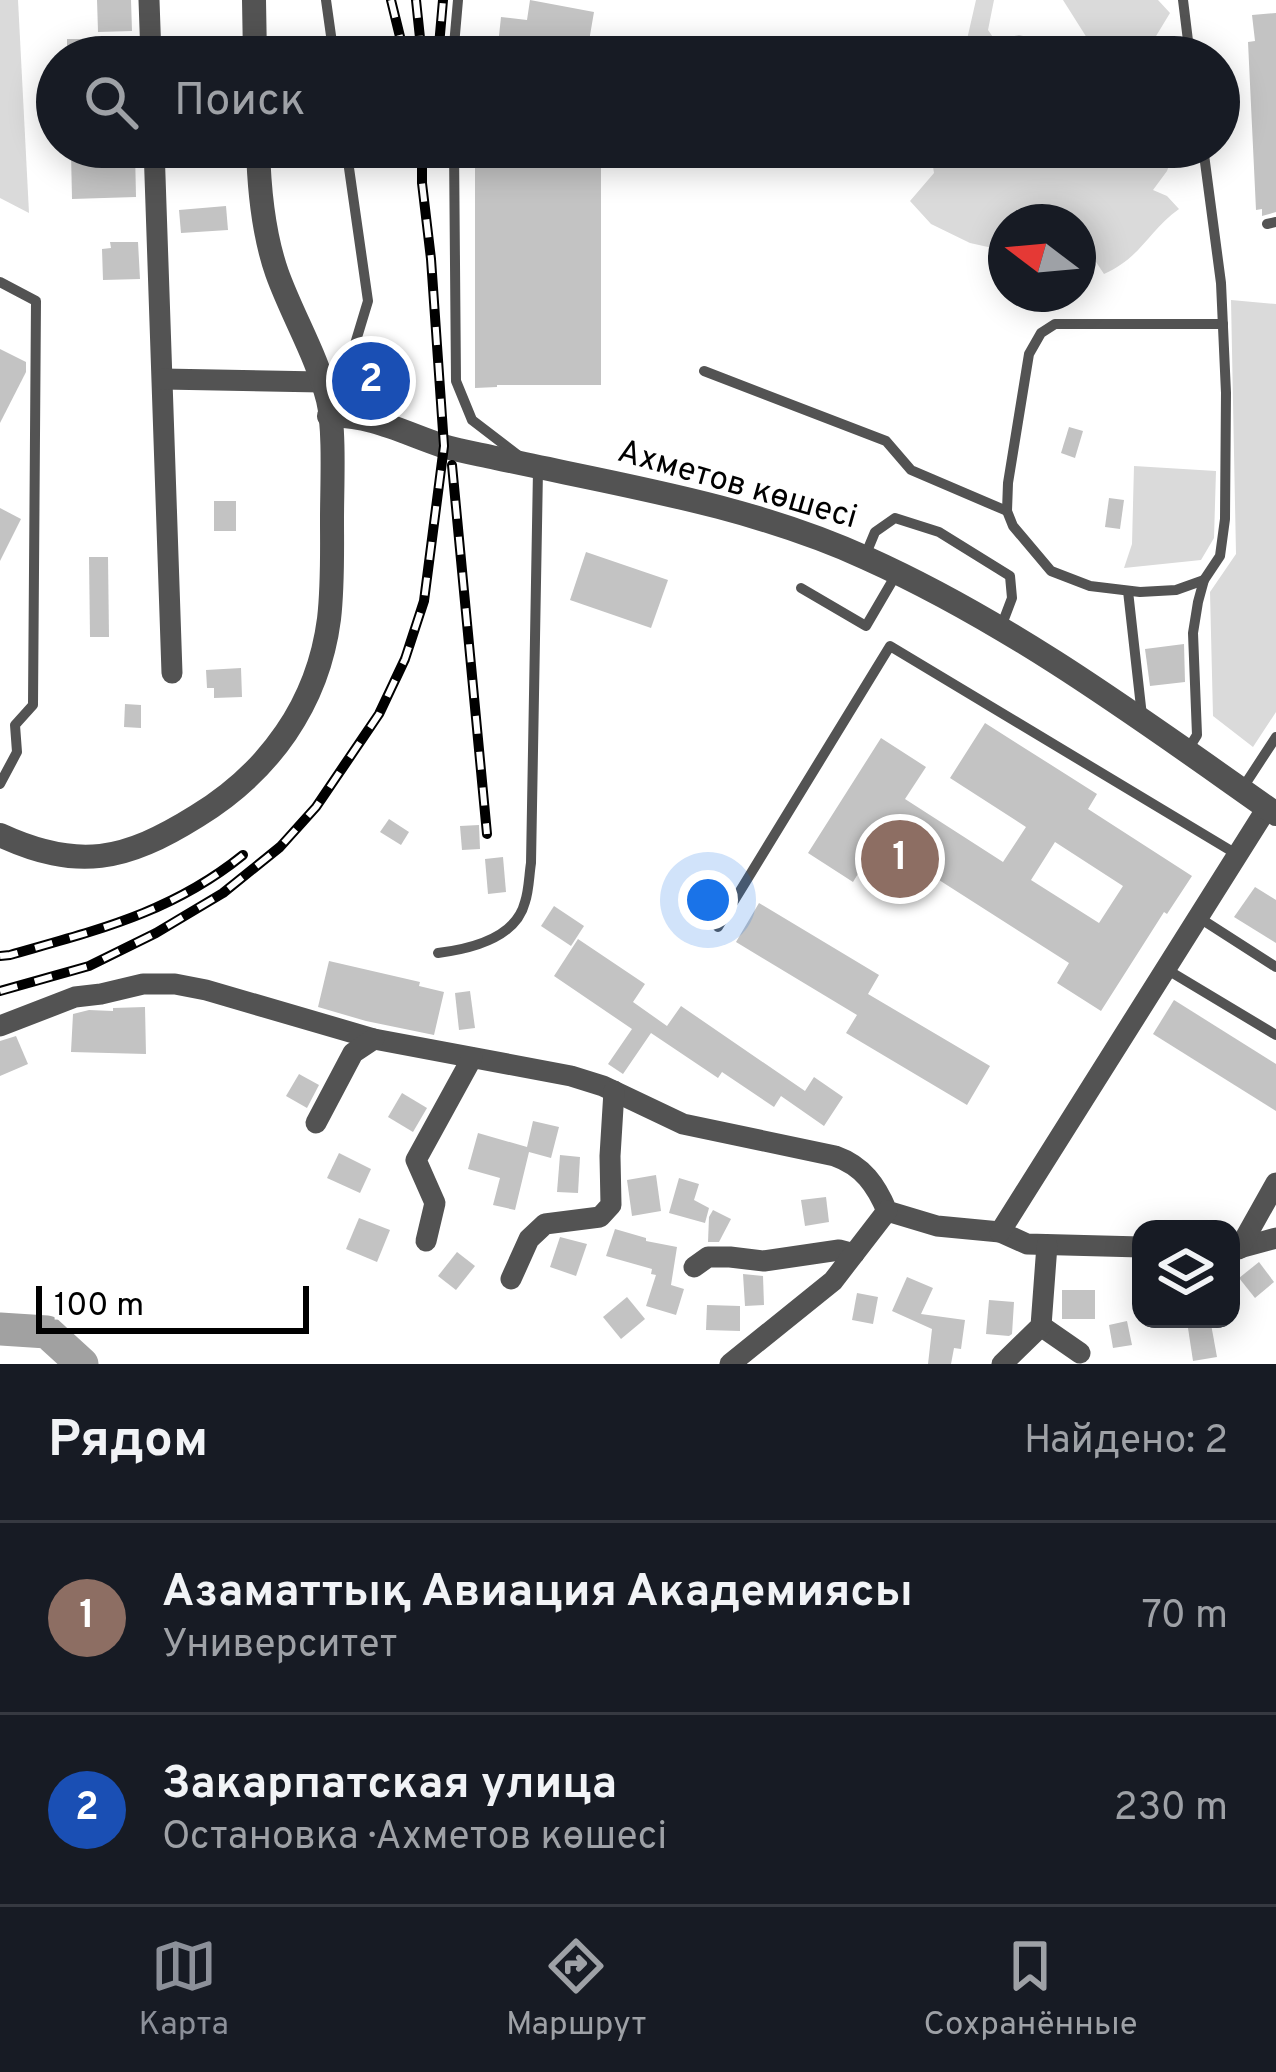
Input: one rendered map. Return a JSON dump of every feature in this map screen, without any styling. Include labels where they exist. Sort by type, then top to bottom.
[{"type":"street","points":[[149,0],[150,36]]},
{"type":"street","points":[[254,0],[255,36]]},
{"type":"street","points":[[155,168],[172,673]]},
{"type":"street","points":[[0,835],[49,854],[95,858],[124,852],[171,831],[217,804],[274,752],[310,688],[328,624],[332,514],[326,400],[276,271],[262,212],[259,168]]},
{"type":"street","points":[[163,379],[326,400]]},
{"type":"street","name":"Ахметов көшесі","points":[[326,400],[450,448],[697,501],[865,557],[970,610],[1142,719],[1271,811]]},
{"type":"street","points":[[1000,1232],[1198,917],[1271,811]]},
{"type":"street","points":[[0,1026],[75,997],[143,984],[206,990],[374,1039],[571,1076],[683,1124],[853,1162],[876,1185],[887,1210],[937,1226],[1000,1232],[1027,1244],[1132,1247]]},
{"type":"street","points":[[316,1123],[353,1053],[374,1039]]},
{"type":"street","points":[[426,1240],[436,1203],[416,1160],[472,1058]]},
{"type":"street","points":[[512,1279],[529,1239],[545,1224],[600,1217],[611,1205],[614,1091]]},
{"type":"street","points":[[1240,1241],[1276,1183]]},
{"type":"street","points":[[730,1364],[833,1281],[887,1210]]},
{"type":"street","points":[[1240,1248],[1276,1238]]},
{"type":"street","points":[[1002,1364],[1040,1326],[1047,1245]]},
{"type":"street","points":[[694,1267],[708,1257],[764,1261],[838,1250],[854,1254]]},
{"type":"street","points":[[1040,1326],[1080,1353]]},
{"type":"lane","points":[[326,0],[331,36]]},
{"type":"lane","points":[[455,36],[458,0]]},
{"type":"lane","points":[[1183,0],[1187,36]]},
{"type":"lane","points":[[326,400],[356,344],[368,302],[349,168]]},
{"type":"lane","points":[[438,953],[468,949],[510,928],[525,906],[531,863],[535,466],[472,419],[456,381],[454,168]]},
{"type":"lane","points":[[1186,751],[1198,735],[1193,633],[1198,602],[1204,580],[1220,556],[1225,519],[1221,283],[1206,168]]},
{"type":"lane","points":[[0,282],[36,301],[33,705],[15,725],[16,752],[0,784]]},
{"type":"lane","points":[[1204,580],[1176,590],[1128,591],[1090,586],[1052,571],[1012,526],[1008,483],[1029,354],[1041,333],[1055,324],[1223,324]]},
{"type":"lane","points":[[704,371],[886,441],[911,470],[1007,511]]},
{"type":"lane","points":[[865,557],[875,532],[895,518],[939,532],[1010,576],[1012,598],[1000,630]]},
{"type":"lane","points":[[801,589],[866,626],[897,574]]},
{"type":"lane","points":[[1128,591],[1142,719]]},
{"type":"lane","points":[[718,928],[890,646],[1238,855]]},
{"type":"lane","points":[[0,717],[15,725]]},
{"type":"lane","points":[[1242,789],[1276,737]]},
{"type":"lane","points":[[1198,917],[1276,968]]},
{"type":"lane","points":[[1166,969],[1276,1035]]},
{"type":"shaded area","points":[[0,0],[18,0],[29,213],[0,198]]},
{"type":"shaded area","points":[[976,0],[994,0],[988,30],[992,36],[968,36]]},
{"type":"shaded area","points":[[1063,0],[1158,0],[1170,13],[1156,36],[1086,36]]},
{"type":"shaded area","points":[[933,168],[1168,168],[1153,190],[1179,209],[1127,260],[1104,274],[1096,262],[1096,204],[988,204],[988,247],[931,224],[910,201]]},
{"type":"shaded area","points":[[1231,300],[1276,304],[1276,712],[1253,747],[1213,716],[1210,592],[1236,554]]},
{"type":"shaded area","points":[[1134,466],[1216,471],[1214,538],[1201,560],[1124,568],[1132,544]]},
{"type":"building","points":[[97,0],[131,0],[132,31],[98,32]]},
{"type":"building","points":[[530,0],[594,12],[590,36],[499,36],[501,17],[527,20]]},
{"type":"building","points":[[1276,13],[1276,212],[1262,216],[1262,209],[1256,210],[1248,42],[1255,41],[1252,15]]},
{"type":"building","points":[[71,168],[135,168],[136,197],[72,199]]},
{"type":"building","points":[[475,168],[601,168],[601,385],[475,388]]},
{"type":"building","points":[[226,206],[228,230],[181,233],[179,210]]},
{"type":"building","points":[[110,242],[138,242],[140,279],[103,280],[102,249],[111,248]]},
{"type":"building","points":[[0,349],[26,362],[26,372],[0,423]]},
{"type":"building","points":[[1069,427],[1083,431],[1075,458],[1061,453]]},
{"type":"building","points":[[1109,498],[1124,500],[1120,529],[1105,527]]},
{"type":"building","points":[[214,501],[236,501],[236,531],[214,531]]},
{"type":"building","points":[[0,508],[21,519],[0,561]]},
{"type":"building","points":[[586,552],[668,580],[651,628],[570,600]]},
{"type":"building","points":[[89,557],[108,557],[109,637],[90,637]]},
{"type":"building","points":[[1184,644],[1185,682],[1150,686],[1145,649]]},
{"type":"building","points":[[241,668],[242,697],[214,698],[214,688],[207,688],[206,670]]},
{"type":"building","points":[[125,704],[141,705],[141,728],[124,727]]},
{"type":"building","points":[[985,723],[1097,794],[1088,809],[1192,876],[1101,1011],[1057,983],[1069,963],[878,841],[853,882],[808,853],[881,738],[926,767],[905,799],[1003,862],[1026,827],[950,778]],"holes":[[[1055,842],[1123,886],[1099,923],[1031,880]]]},
{"type":"building","points":[[389,819],[409,832],[401,845],[380,832]]},
{"type":"building","points":[[479,825],[480,849],[462,850],[460,826]]},
{"type":"building","points":[[503,857],[506,892],[488,894],[485,859]]},
{"type":"building","points":[[1255,887],[1276,900],[1276,943],[1234,917]]},
{"type":"building","points":[[759,903],[879,975],[868,994],[990,1066],[967,1105],[846,1033],[857,1015],[736,942]]},
{"type":"building","points":[[554,906],[584,926],[571,946],[541,926]]},
{"type":"building","points":[[578,939],[645,984],[633,1002],[667,1026],[681,1006],[805,1091],[814,1077],[843,1097],[824,1126],[781,1096],[774,1107],[722,1072],[718,1078],[651,1033],[623,1074],[608,1064],[632,1029],[554,976]]},
{"type":"building","points":[[329,961],[444,992],[434,1035],[318,1007]]},
{"type":"building","points":[[470,991],[475,1028],[459,1030],[455,993]]},
{"type":"building","points":[[1174,1000],[1276,1064],[1276,1111],[1153,1034]]},
{"type":"building","points":[[145,1007],[146,1054],[71,1052],[73,1014]]},
{"type":"building","points":[[16,1036],[28,1064],[0,1076],[0,1041]]},
{"type":"building","points":[[299,1074],[319,1085],[307,1108],[286,1096]]},
{"type":"building","points":[[402,1093],[427,1108],[413,1132],[388,1117]]},
{"type":"building","points":[[533,1121],[559,1127],[551,1158],[529,1152],[515,1210],[493,1205],[500,1178],[468,1169],[478,1133],[527,1147]]},
{"type":"building","points":[[339,1153],[371,1169],[360,1193],[327,1178]]},
{"type":"building","points":[[560,1155],[580,1157],[578,1193],[557,1192]]},
{"type":"building","points":[[656,1175],[661,1211],[632,1216],[627,1180]]},
{"type":"building","points":[[679,1178],[699,1184],[694,1200],[709,1208],[705,1223],[669,1213]]},
{"type":"building","points":[[826,1197],[829,1222],[805,1226],[801,1200]]},
{"type":"building","points":[[713,1210],[731,1219],[719,1242],[708,1242]]},
{"type":"building","points":[[359,1218],[390,1230],[377,1262],[346,1249]]},
{"type":"building","points":[[615,1229],[677,1247],[671,1285],[684,1289],[676,1315],[646,1306],[656,1275],[651,1274],[652,1269],[606,1256]]},
{"type":"building","points":[[560,1237],[587,1244],[576,1276],[550,1267]]},
{"type":"building","points":[[457,1252],[475,1266],[456,1290],[438,1276]]},
{"type":"building","points":[[1259,1262],[1274,1282],[1255,1298],[1240,1277]]},
{"type":"building","points":[[743,1274],[763,1276],[764,1305],[745,1306]]},
{"type":"building","points":[[907,1277],[933,1288],[921,1314],[965,1320],[961,1349],[954,1348],[951,1364],[928,1364],[932,1329],[892,1311]]},
{"type":"building","points":[[1062,1290],[1095,1290],[1095,1319],[1062,1319]]},
{"type":"building","points":[[857,1293],[878,1297],[873,1324],[852,1320]]},
{"type":"building","points":[[627,1297],[645,1319],[621,1339],[603,1317]]},
{"type":"building","points":[[989,1300],[1014,1302],[1009,1336],[986,1334]]},
{"type":"building","points":[[707,1305],[740,1306],[740,1331],[706,1330]]},
{"type":"building","points":[[1127,1321],[1132,1345],[1113,1348],[1109,1325]]},
{"type":"building","points":[[1188,1328],[1212,1328],[1217,1357],[1193,1361]]},
{"type":"waterway","points":[[0,1329],[47,1332],[82,1364]]},
{"type":"railway","points":[[391,0],[400,36]]},
{"type":"railway","points":[[416,0],[420,36]]},
{"type":"railway","points":[[440,36],[443,0]]},
{"type":"railway","points":[[0,991],[89,966],[223,893],[280,847],[316,807],[379,714],[405,659],[424,601],[444,446],[422,168]]},
{"type":"railway","points":[[452,465],[487,834]]},
{"type":"railway","points":[[0,956],[161,906],[243,855]]},
{"type":"place","name":"Закарпатская улица","points":[[371,381]]},
{"type":"place","name":"Азаматтық Авиация Академиясы","points":[[900,859]]}]
